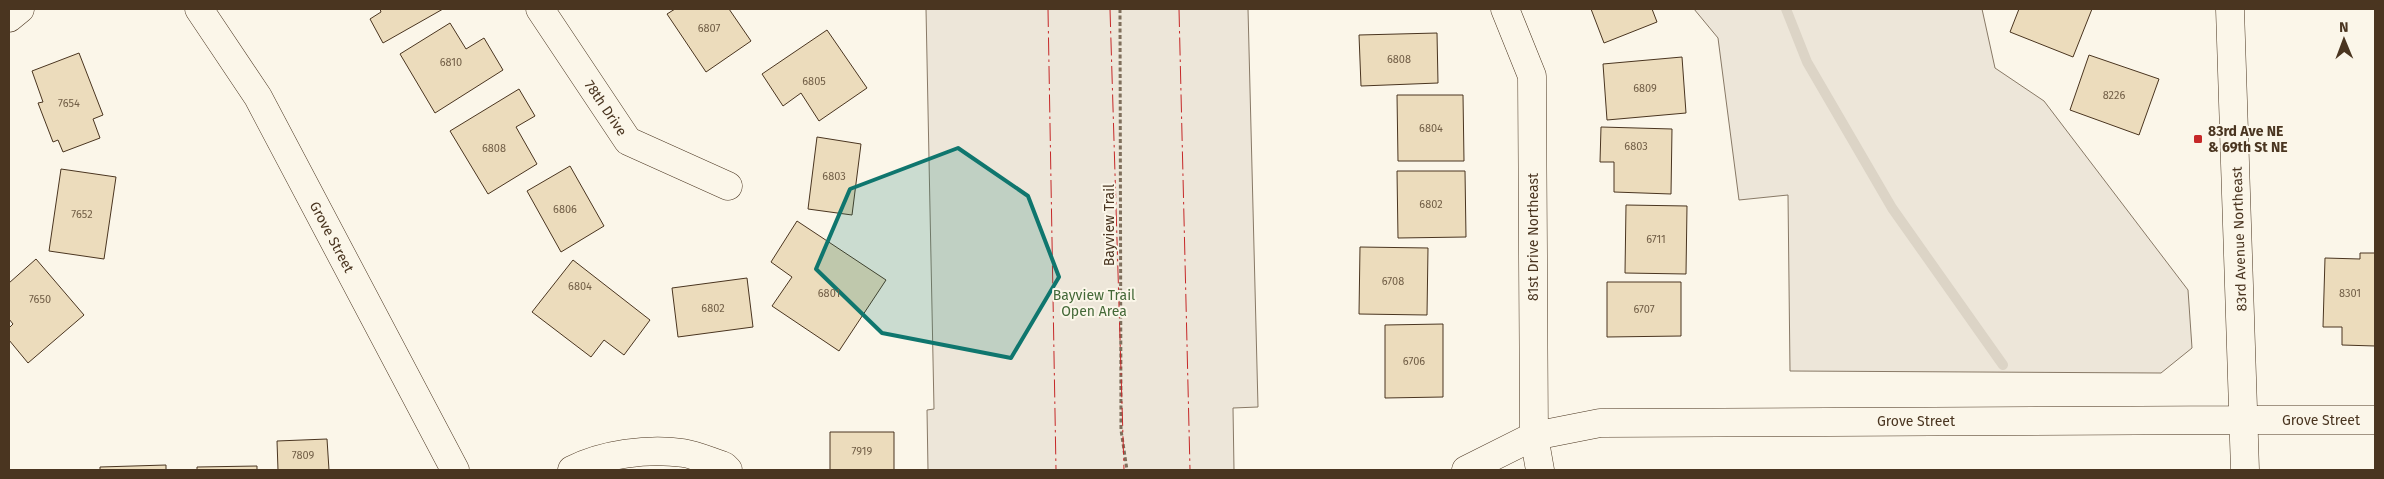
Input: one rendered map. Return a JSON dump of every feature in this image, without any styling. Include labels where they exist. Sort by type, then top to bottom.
[{"type":"street","points":[[9,18],[20,9]]},
{"type":"street","name":"Grove Street","points":[[199,9],[258,97],[455,470]]},
{"type":"street","name":"78th Drive","points":[[540,9],[628,140],[728,186]]},
{"type":"street","name":"81st Drive Northeast","points":[[1505,9],[1532,76],[1534,436],[1540,470]]},
{"type":"street","name":"83rd Avenue Northeast","points":[[2230,9],[2245,470]]},
{"type":"street","name":"Grove Street","points":[[1466,470],[1534,436],[1600,423],[2375,420]]},
{"type":"street","points":[[572,470],[624,454],[650,451],[684,453],[724,466],[728,470]]},
{"type":"path","name":"Bayview Trail","points":[[1120,9],[1120,430],[1128,470]]},
{"type":"highlighted area","points":[[958,148],[1028,196],[1059,277],[1011,358],[882,333],[816,269],[850,189]]},
{"type":"green space","name":"Bayview Trail Open Area","points":[[926,9],[1248,9],[1258,407],[1233,408],[1234,470],[928,470],[927,410],[934,409]]},
{"type":"green space","points":[[1694,9],[1982,9],[1995,68],[2044,101],[2188,290],[2192,348],[2161,373],[1790,371],[1788,195],[1739,200],[1718,38]]},
{"type":"building","points":[[380,9],[443,9],[383,43],[370,19],[381,12]]},
{"type":"building","points":[[675,9],[729,9],[751,41],[706,72],[667,14]]},
{"type":"building","points":[[1591,9],[1652,9],[1657,22],[1604,43]]},
{"type":"building","points":[[2019,9],[2092,9],[2073,57],[2010,32]]},
{"type":"building","points":[[450,23],[466,49],[484,38],[503,70],[435,113],[400,54]]},
{"type":"building","points":[[827,30],[867,88],[819,121],[801,93],[783,106],[762,74]]},
{"type":"building","points":[[1437,33],[1438,83],[1361,86],[1359,35]]},
{"type":"building","points":[[79,53],[103,115],[93,119],[100,138],[63,152],[58,140],[53,142],[38,103],[43,102],[32,71]]},
{"type":"building","points":[[2089,55],[2159,79],[2139,135],[2070,110]]},
{"type":"building","points":[[1682,57],[1686,113],[1607,120],[1603,64]]},
{"type":"building","points":[[519,89],[535,116],[516,127],[537,164],[488,194],[450,131]]},
{"type":"building","points":[[1397,95],[1463,95],[1464,161],[1398,161]]},
{"type":"building","points":[[1601,127],[1672,129],[1671,194],[1614,192],[1614,162],[1600,162]]},
{"type":"building","points":[[817,137],[861,144],[852,215],[808,209]]},
{"type":"building","points":[[570,166],[604,226],[561,252],[527,191]]},
{"type":"building","points":[[61,169],[116,177],[104,259],[49,251]]},
{"type":"building","points":[[1397,171],[1465,171],[1466,237],[1398,238]]},
{"type":"building","points":[[1626,205],[1687,206],[1686,274],[1625,273]]},
{"type":"building","points":[[797,221],[886,280],[839,351],[772,306],[792,277],[771,262]]},
{"type":"building","points":[[1360,247],[1428,248],[1427,315],[1359,314]]},
{"type":"building","points":[[2360,253],[2375,253],[2375,346],[2342,345],[2342,327],[2323,327],[2325,258],[2360,259]]},
{"type":"building","points":[[36,259],[84,315],[28,363],[9,340],[9,328],[13,324],[9,319],[9,283]]},
{"type":"building","points":[[573,260],[650,320],[624,355],[604,340],[591,357],[532,312]]},
{"type":"building","points":[[747,278],[753,327],[678,337],[672,288]]},
{"type":"building","points":[[1607,282],[1681,282],[1681,336],[1607,337]]},
{"type":"building","points":[[1443,324],[1443,397],[1385,398],[1385,325]]},
{"type":"building","points":[[830,432],[894,432],[894,470],[830,470]]},
{"type":"building","points":[[327,439],[329,470],[278,470],[277,441]]},
{"type":"building","points":[[166,465],[166,470],[100,470],[100,467]]},
{"type":"building","points":[[257,466],[257,470],[197,470],[197,467]]},
{"type":"waterway","points":[[1786,9],[1807,62],[1892,208],[2003,365]]},
{"type":"power","points":[[1048,9],[1056,470]]},
{"type":"power","points":[[1110,9],[1124,470]]},
{"type":"power","points":[[1179,9],[1190,470]]},
{"type":"place","name":"83rd Ave NE & 69th St NE","points":[[2198,139]]}]
